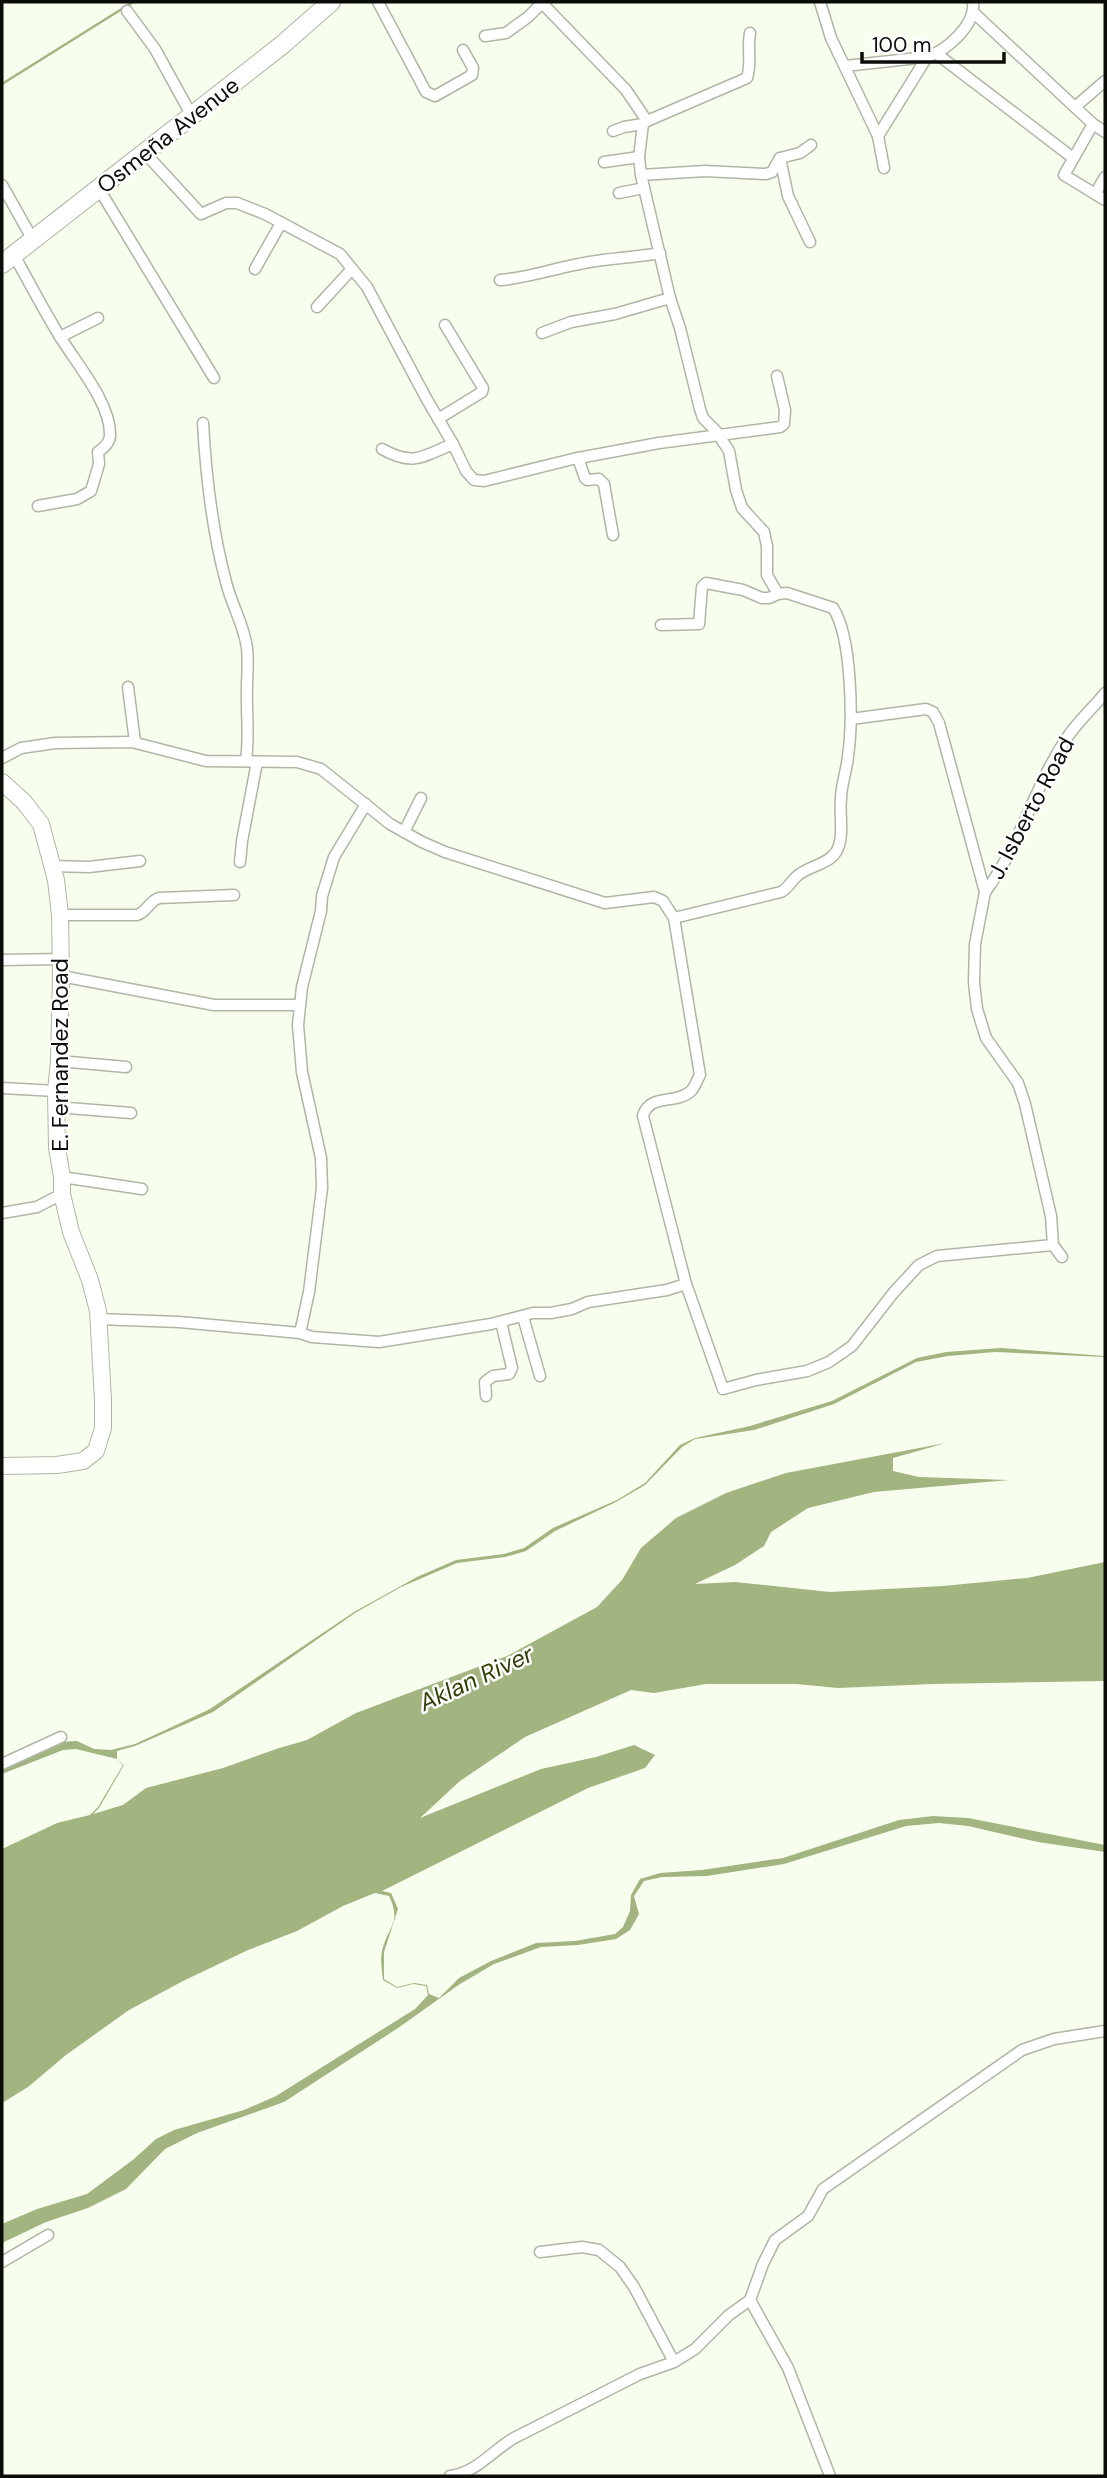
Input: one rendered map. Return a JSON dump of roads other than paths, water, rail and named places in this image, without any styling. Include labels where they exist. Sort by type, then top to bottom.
[{"type":"main road","name":"Osmeña Avenue","points":[[8,260],[282,45],[331,2]]},
{"type":"street","points":[[378,2],[426,92],[435,96],[472,75],[473,68],[463,50]]},
{"type":"street","points":[[485,36],[506,33],[528,18],[542,2],[626,90],[645,122],[639,157],[641,174],[670,298],[703,418],[719,435],[732,461],[732,471],[743,508],[764,533],[767,575],[778,594]]},
{"type":"street","points":[[820,2],[831,38],[878,136],[884,168]]},
{"type":"street","points":[[878,136],[932,55],[953,41],[974,7],[1075,107],[1105,132]]},
{"type":"street","points":[[127,10],[155,49],[192,116]]},
{"type":"street","points":[[613,131],[645,122],[747,79],[751,68],[748,45],[750,33]]},
{"type":"street","points":[[845,66],[932,55],[1073,158]]},
{"type":"street","points":[[1075,107],[1105,81]]},
{"type":"street","points":[[1093,124],[1064,175],[1100,197],[1105,177]]},
{"type":"street","points":[[641,174],[705,171],[766,174],[772,172],[780,158],[800,153],[811,145]]},
{"type":"street","points":[[145,153],[201,214],[231,202],[265,214],[334,249],[367,288],[466,471],[474,480],[484,481],[578,458],[659,443],[780,427],[784,424],[785,410],[777,376]]},
{"type":"street","points":[[604,162],[639,157]]},
{"type":"street","points":[[780,158],[788,196],[810,242]]},
{"type":"street","points":[[2,185],[33,240]]},
{"type":"street","points":[[618,193],[644,188]]},
{"type":"street","points":[[99,189],[214,377]]},
{"type":"street","points":[[256,269],[281,223]]},
{"type":"street","points":[[500,280],[525,278],[583,263],[660,253]]},
{"type":"street","points":[[8,260],[92,385],[108,419],[111,437],[98,452],[99,464],[91,491],[77,499],[38,506]]},
{"type":"street","points":[[317,307],[352,269]]},
{"type":"street","points":[[542,333],[571,322],[615,314],[670,298]]},
{"type":"street","points":[[60,337],[98,318]]},
{"type":"street","points":[[438,419],[482,392],[483,388],[445,325]]},
{"type":"street","points":[[203,423],[208,498],[226,584],[240,619],[247,649],[247,704],[252,761],[240,862]]},
{"type":"street","points":[[382,449],[400,459],[416,459],[453,444]]},
{"type":"street","points":[[578,458],[585,478],[599,479],[604,484],[613,535]]},
{"type":"street","points":[[661,625],[699,624],[702,587],[706,583],[743,590],[762,598],[787,593],[827,605],[836,613],[841,625],[851,719],[849,756],[841,796],[840,845],[835,854],[796,877],[788,888],[781,892],[674,918]]},
{"type":"street","points":[[128,687],[135,743]]},
{"type":"street","name":"J. Isberto Road","points":[[985,892],[1007,859],[1067,737],[1105,694]]},
{"type":"street","points":[[851,719],[918,709],[933,712],[939,723],[985,892],[975,944],[974,982],[977,1009],[986,1038],[1018,1083],[1051,1216],[1053,1245],[1062,1257]]},
{"type":"street","points":[[2,758],[21,748],[55,743],[135,743],[206,761],[282,761],[310,765],[321,769],[374,813],[404,832],[445,852],[604,903],[654,897],[663,901],[674,918],[700,1075],[693,1089],[684,1095],[652,1102],[645,1108],[643,1116],[687,1284],[723,1389],[807,1371],[829,1362],[852,1346],[919,1265],[937,1256],[1053,1245]]},
{"type":"street","name":"E. Fernandez Road","points":[[2,782],[24,802],[41,824],[52,866],[60,915],[57,1148],[62,1195],[71,1232],[90,1280],[98,1319],[103,1428],[96,1451],[83,1461],[71,1464],[2,1466]]},
{"type":"street","points":[[404,832],[421,797]]},
{"type":"street","points":[[300,1333],[309,1292],[322,1188],[321,1158],[302,1072],[298,1025],[302,986],[321,911],[322,896],[334,858],[366,804]]},
{"type":"street","points":[[52,866],[89,867],[140,861]]},
{"type":"street","points":[[60,915],[137,915],[159,898],[234,895]]},
{"type":"street","points":[[2,960],[61,959]]},
{"type":"street","points":[[61,976],[214,1005],[300,1005]]},
{"type":"street","points":[[59,1061],[126,1067]]},
{"type":"street","points":[[2,1088],[90,1108],[131,1113]]},
{"type":"street","points":[[62,1177],[142,1189]]},
{"type":"street","points":[[2,1213],[37,1207],[62,1195]]},
{"type":"street","points":[[98,1319],[179,1322],[379,1342],[501,1322],[533,1313],[551,1313],[572,1309],[588,1302],[667,1290],[687,1284]]},
{"type":"street","points":[[523,1317],[540,1376]]},
{"type":"street","points":[[486,1396],[485,1382],[492,1376],[509,1374],[512,1368],[501,1322]]},
{"type":"street","points":[[2,1764],[61,1737]]},
{"type":"street","points":[[450,2476],[467,2472],[514,2438],[640,2374],[674,2362],[695,2350],[729,2315],[750,2300],[762,2264],[775,2240],[808,2216],[823,2189],[1022,2050],[1054,2039],[1105,2031]]},
{"type":"street","points":[[2,2262],[48,2235]]},
{"type":"street","points":[[540,2252],[582,2247],[599,2250],[620,2267],[674,2362]]},
{"type":"street","points":[[750,2300],[788,2368],[830,2476]]},
{"type":"water","points":[[1001,1348],[1105,1356],[995,1352],[916,1362],[834,1404],[754,1430],[695,1439],[682,1447],[645,1485],[616,1502],[555,1531],[526,1551],[505,1557],[457,1563],[401,1587],[355,1613],[213,1712],[135,1746],[117,1751],[117,1759],[76,1749],[63,1750],[2,1774],[2,1767],[58,1742],[77,1741],[94,1749],[111,1750],[135,1744],[210,1709],[354,1612],[417,1577],[456,1560],[504,1554],[524,1548],[553,1528],[617,1500],[645,1483],[680,1445],[695,1438],[750,1426],[832,1401],[917,1358],[946,1352]]},
{"type":"water","name":"Aklan River","points":[[946,1443],[893,1458],[893,1471],[919,1477],[1009,1480],[874,1492],[808,1508],[771,1532],[764,1546],[735,1565],[695,1584],[735,1582],[830,1592],[943,1586],[1027,1578],[1105,1562],[1105,1681],[838,1688],[796,1684],[706,1684],[654,1693],[631,1690],[525,1737],[460,1781],[420,1818],[541,1769],[596,1757],[634,1745],[655,1755],[645,1768],[588,1788],[382,1891],[391,1893],[398,1909],[384,1952],[384,1979],[397,1987],[414,1983],[427,1985],[429,1994],[439,1998],[459,1978],[491,1961],[536,1943],[575,1941],[615,1934],[623,1927],[630,1911],[631,1895],[640,1879],[660,1873],[702,1870],[783,1858],[899,1820],[933,1816],[968,1818],[1105,1845],[1105,1852],[939,1823],[906,1826],[784,1864],[707,1876],[662,1877],[644,1881],[634,1896],[639,1914],[630,1930],[616,1939],[541,1947],[494,1964],[284,2102],[197,2133],[165,2149],[126,2189],[88,2208],[46,2222],[2,2243],[2,2224],[37,2209],[87,2194],[156,2139],[174,2130],[244,2110],[276,2096],[415,2009],[428,1995],[426,1986],[413,1984],[397,1988],[383,1980],[382,1951],[393,1924],[394,1912],[389,1896],[375,1893],[343,1906],[297,1931],[248,1950],[129,2010],[66,2055],[28,2087],[2,2103],[2,1849],[57,1823],[90,1815],[98,1807],[123,1765],[117,1759],[124,1765],[99,1808],[93,1814],[123,1805],[146,1788],[223,1768],[307,1740],[356,1713],[507,1656],[597,1607],[622,1580],[641,1548],[676,1518],[726,1493],[786,1473]]},
{"type":"waterway","points":[[2,84],[133,2]]}]
